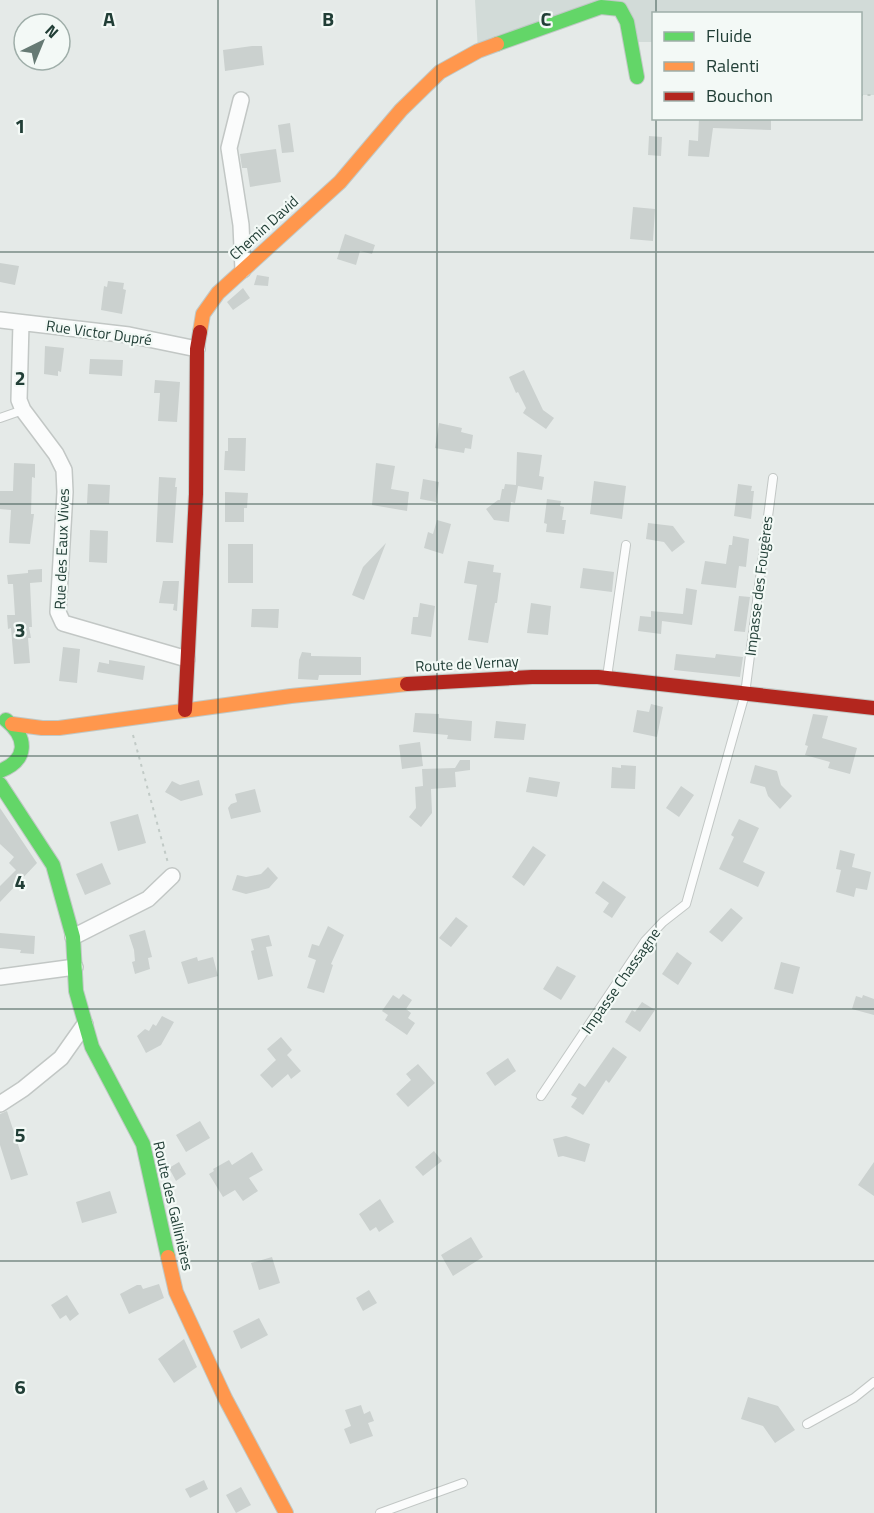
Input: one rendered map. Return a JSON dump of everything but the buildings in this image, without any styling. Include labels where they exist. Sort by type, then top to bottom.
[{"type":"street","name":"Chemin David","points":[[185,710],[196,494],[197,349],[203,314],[218,292],[340,182],[401,110],[440,72],[478,51],[601,7],[620,9],[627,22],[637,77]]},
{"type":"street","points":[[241,100],[229,148],[241,225],[243,270]]},
{"type":"street","name":"Rue Victor Dupré","points":[[0,320],[129,335],[197,349]]},
{"type":"street","points":[[21,323],[19,400],[23,410]]},
{"type":"street","name":"Rue des Eaux Vives","points":[[23,410],[56,454],[64,470],[65,492],[58,612],[63,623],[187,659]]},
{"type":"street","name":"Route de Vernay","points":[[6,721],[41,730],[63,729],[89,723],[291,696],[407,684],[532,677],[607,678],[874,708]]},
{"type":"street","points":[[6,721],[18,730],[23,746],[10,766],[12,800]]},
{"type":"street","name":"Route de Vernay","points":[[10,766],[63,729]]},
{"type":"street","name":"Route des Gallinières","points":[[0,784],[53,865],[73,937],[76,991],[85,1024],[92,1047],[143,1144],[176,1292],[225,1398],[286,1513]]},
{"type":"street","points":[[73,937],[148,899],[172,876]]},
{"type":"street","points":[[0,976],[75,967]]},
{"type":"street","points":[[0,1104],[23,1089],[61,1058],[85,1024]]},
{"type":"lane","points":[[0,418],[23,410]]},
{"type":"lane","name":"Impasse des Fougères","points":[[745,694],[773,478]]},
{"type":"lane","points":[[607,678],[626,545]]},
{"type":"lane","name":"Impasse Chassagne","points":[[541,1096],[645,941],[663,922],[686,904],[745,694]]},
{"type":"lane","points":[[807,1424],[854,1398],[874,1382]]},
{"type":"lane","points":[[380,1513],[463,1483]]},
{"type":"path","points":[[129,718],[136,752],[172,876]]},
{"type":"shaded area","points":[[475,0],[874,0],[874,95],[862,95],[862,12],[652,12],[652,42],[631,42],[620,9],[478,51]]},
{"type":"traffic: fast","points":[[497,44],[601,7],[620,9],[627,22],[637,77]]},
{"type":"traffic: fast","points":[[0,771],[16,761],[22,748],[18,734],[6,720]]},
{"type":"traffic: fast","points":[[0,784],[53,865],[73,937],[76,991],[92,1047],[143,1144],[168,1257]]},
{"type":"traffic: slow","points":[[200,332],[203,314],[218,293],[340,182],[401,110],[440,72],[478,51],[497,44]]},
{"type":"traffic: slow","points":[[12,724],[59,728],[291,696],[407,684]]},
{"type":"traffic: slow","points":[[168,1257],[176,1292],[225,1398],[286,1513]]},
{"type":"traffic: jam","points":[[185,710],[196,494],[197,349],[200,332]]},
{"type":"traffic: jam","points":[[407,684],[532,677],[598,677],[874,708]]}]
